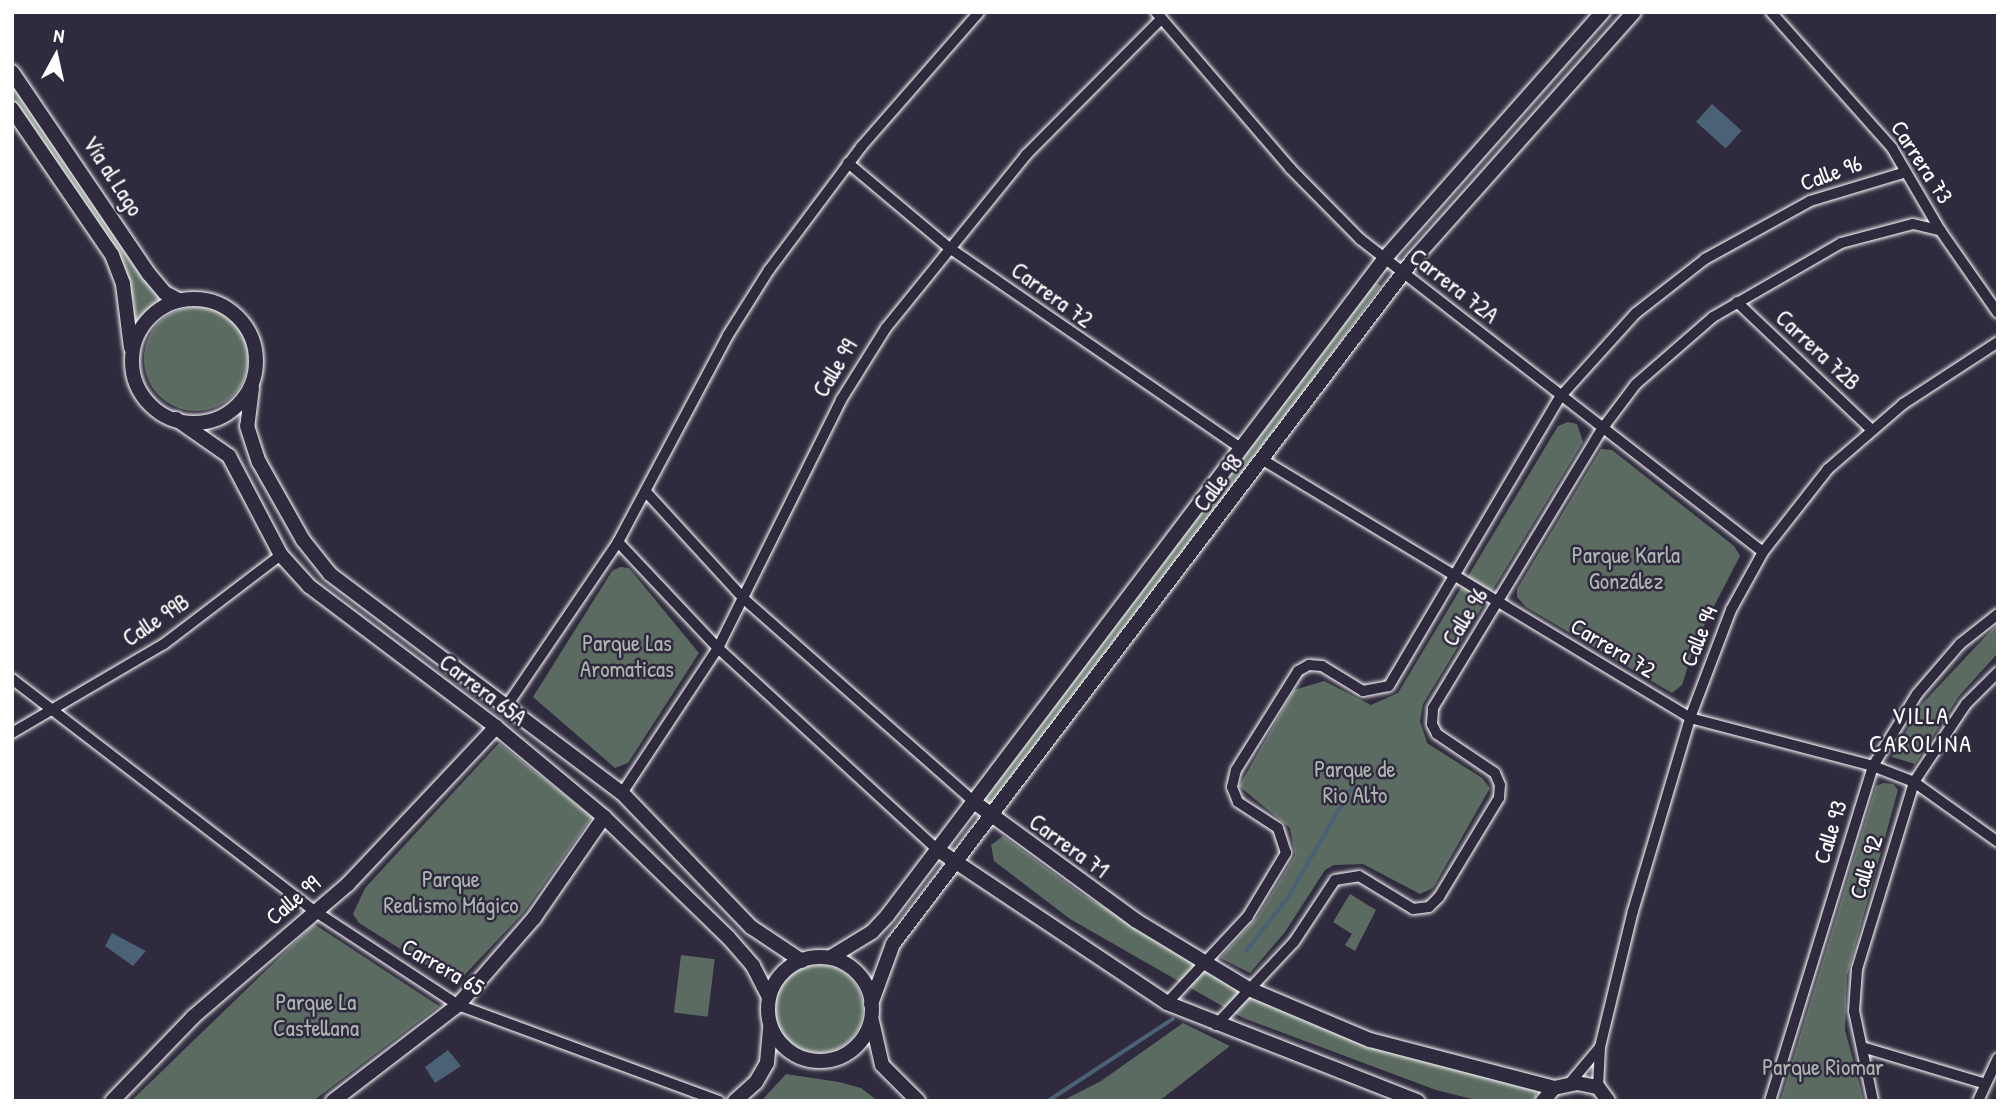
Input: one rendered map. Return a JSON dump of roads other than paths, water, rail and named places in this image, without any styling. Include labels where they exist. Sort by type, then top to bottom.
[{"type":"street","points":[[508,704],[647,494],[728,335],[789,240],[848,163],[979,12]]},
{"type":"street","name":"Calle 98","points":[[831,957],[872,932],[938,850],[1385,258],[1603,12]]},
{"type":"street","name":"Calle 98","points":[[871,1010],[892,944],[957,863],[1404,272],[1633,12]]},
{"type":"street","name":"Carrera 73","points":[[1771,12],[1892,148],[1940,230],[1998,313]]},
{"type":"street","name":"Carrera 72A","points":[[1158,15],[1290,168],[1385,258],[1560,397],[1763,552]]},
{"type":"street","name":"Calle 99","points":[[622,793],[718,648],[841,400],[886,328],[948,247],[1026,155],[1158,15]]},
{"type":"street","name":"Vía al Lago","points":[[12,72],[149,274],[164,293],[178,300]]},
{"type":"street","name":"Vía al Lago","points":[[12,110],[112,256],[123,284],[132,358]]},
{"type":"street","name":"Carrera 72","points":[[848,163],[948,247],[1241,448]]},
{"type":"street","name":"Calle 96","points":[[1167,1003],[1248,916],[1286,853],[1278,828],[1238,802],[1232,787],[1236,770],[1297,671],[1309,665],[1322,666],[1363,691],[1389,686],[1560,397],[1636,313],[1705,259],[1810,201],[1906,172]]},
{"type":"street","name":"Calle 96","points":[[1216,1025],[1294,942],[1335,880],[1359,876],[1413,909],[1429,907],[1440,897],[1499,798],[1500,785],[1495,773],[1437,734],[1432,724],[1433,708],[1602,429],[1654,367],[1737,302],[1860,236],[1922,224],[1940,230]]},
{"type":"street","points":[[178,300],[215,305],[247,330],[256,346],[258,368],[252,388],[237,407],[217,419],[194,423],[176,419],[154,408],[141,393],[132,358],[134,341],[146,320],[160,307],[178,300]]},
{"type":"street","name":"Carrera 72B","points":[[1737,302],[1871,429]]},
{"type":"street","name":"Calle 94","points":[[1598,1087],[1600,1047],[1633,911],[1690,718],[1731,610],[1763,552],[1828,469],[1871,429],[1932,383],[1998,342]]},
{"type":"street","name":"Carrera 65A","points":[[252,388],[247,426],[259,462],[303,540],[330,573],[508,704],[622,793],[751,927],[802,961]]},
{"type":"street","name":"Carrera 65A","points":[[176,419],[229,456],[281,555],[319,594],[496,727],[604,817],[728,937],[753,966],[769,997]]},
{"type":"street","name":"Carrera 72","points":[[1264,460],[1690,718],[1872,766],[1914,782],[1998,842]]},
{"type":"street","name":"Carrera 71","points":[[647,494],[744,599],[974,802],[1070,877],[1249,989],[1370,1040],[1554,1088]]},
{"type":"street","points":[[618,541],[718,648],[938,850],[1167,1003],[1216,1025],[1417,1101]]},
{"type":"street","name":"Calle 99B","points":[[12,733],[164,644],[281,555]]},
{"type":"street","name":"Calle 93","points":[[1770,1101],[1872,766],[1917,694],[1960,644],[1998,614]]},
{"type":"street","name":"Calle 92","points":[[1873,1101],[1854,1011],[1857,969],[1914,782],[1966,704],[1998,671]]},
{"type":"street","name":"Carrera 65","points":[[12,679],[49,712],[313,910],[458,1005],[719,1101]]},
{"type":"street","name":"Calle 99","points":[[112,1101],[193,1017],[313,910],[348,884],[496,727]]},
{"type":"street","points":[[333,1101],[458,1005],[534,918],[604,817]]},
{"type":"street","points":[[735,1101],[756,1082],[767,1063],[769,997],[775,982],[802,961],[831,957],[855,970],[871,1010],[882,1065],[918,1101]]},
{"type":"street","points":[[769,1023],[792,1054],[830,1060],[853,1049],[871,1010]]},
{"type":"street","name":"Calle 94","points":[[1569,1084],[1600,1047]]},
{"type":"street","points":[[1862,1047],[1983,1083]]},
{"type":"street","points":[[1978,1101],[1983,1083],[1998,1058]]},
{"type":"street","points":[[1544,1101],[1554,1088],[1569,1084],[1598,1087],[1609,1101]]},
{"type":"water","points":[[1712,104],[1742,131],[1726,149],[1696,122]]},
{"type":"water","points":[[112,933],[146,951],[133,966],[105,946]]},
{"type":"water","points":[[448,1050],[461,1066],[435,1083],[425,1067]]},
{"type":"waterway","points":[[1246,951],[1287,899],[1351,789]]},
{"type":"waterway","points":[[1048,1101],[1173,1019]]},
{"type":"district","name":"VILLA CAROLINA","points":[[1921,730]]},
{"type":"park label","name":"Parque Karla González","points":[[1626,568]]},
{"type":"park label","name":"Parque Las Aromaticas","points":[[627,656]]},
{"type":"park label","name":"Parque de Rio Alto","points":[[1355,782]]},
{"type":"park label","name":"Parque Realismo Mágico","points":[[451,892]]},
{"type":"park label","name":"Parque La Castellana","points":[[316,1015]]},
{"type":"park label","name":"Parque Riomar","points":[[1823,1067]]}]
